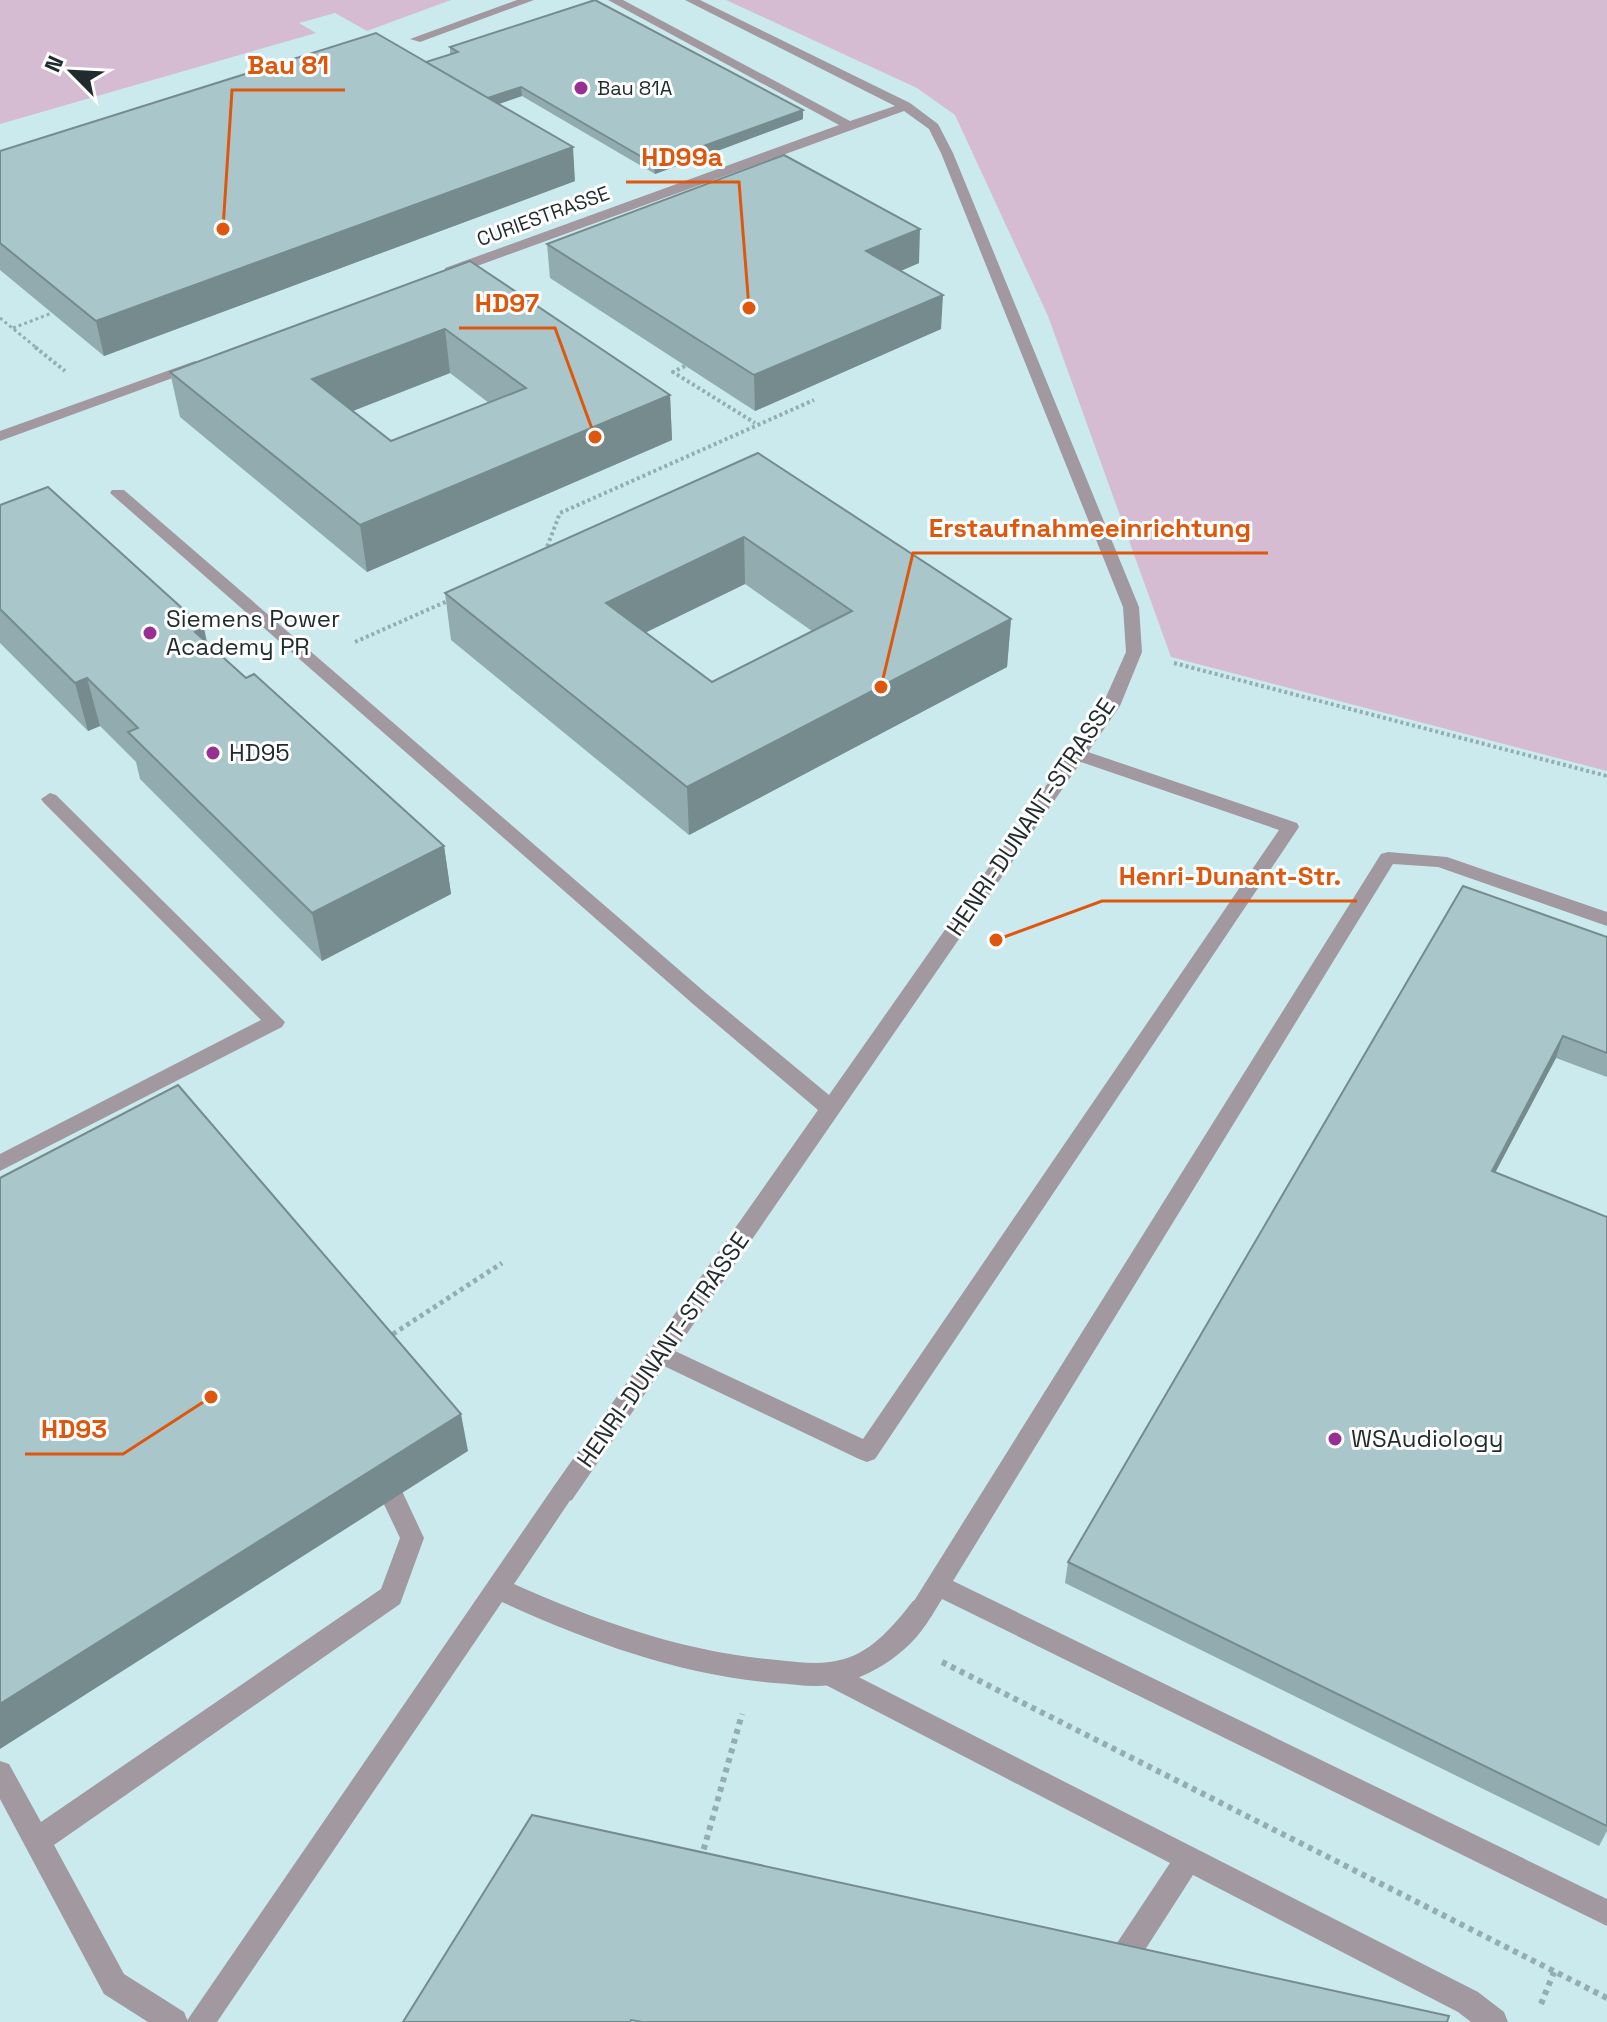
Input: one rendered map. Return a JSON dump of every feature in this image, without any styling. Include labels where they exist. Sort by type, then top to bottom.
[{"type":"street","points":[[416,39],[528,0]]},
{"type":"street","points":[[614,0],[849,126]]},
{"type":"street","name":"HENRI-DUNANT-STRASSE","points":[[200,2022],[563,1493],[1111,706],[1134,652],[1131,607],[934,127],[906,106],[691,0]]},
{"type":"street","name":"CURIESTRASSE","points":[[430,279],[906,106]]},
{"type":"street","points":[[0,436],[205,361]]},
{"type":"street","points":[[118,493],[700,999],[830,1108]]},
{"type":"street","points":[[660,1354],[867,1452],[1290,827],[1077,755]]},
{"type":"street","points":[[0,1163],[275,1022],[50,799]]},
{"type":"street","points":[[499,1589],[570,1622],[643,1649],[754,1671],[829,1674],[867,1661],[899,1640],[922,1609],[1388,858],[1440,861],[1607,919]]},
{"type":"street","points":[[37,1841],[391,1596],[412,1538],[393,1498]]},
{"type":"street","points":[[937,1585],[1607,1913]]},
{"type":"street","points":[[829,1674],[1468,2002],[1494,2022]]},
{"type":"street","points":[[0,1773],[114,1984],[174,2022]]},
{"type":"street","points":[[1113,1975],[1188,1859]]},
{"type":"path","points":[[12,328],[52,313]]},
{"type":"path","points":[[0,318],[100,399]]},
{"type":"path","points":[[685,366],[673,372],[756,424]]},
{"type":"path","points":[[543,558],[560,513],[814,400]]},
{"type":"path","points":[[310,662],[456,597]]},
{"type":"path","points":[[1134,652],[1607,776]]},
{"type":"path","points":[[378,1344],[502,1263]]},
{"type":"path","points":[[899,1640],[1607,1998]]},
{"type":"path","points":[[699,1868],[754,1671]]},
{"type":"path","points":[[1539,2011],[1545,1988],[1554,1972]]},
{"type":"shaded area","points":[[0,0],[451,0],[367,31],[335,13],[299,23],[316,33],[0,124]]},
{"type":"shaded area","points":[[726,0],[1607,0],[1607,771],[1171,657],[1048,316],[955,115],[917,88]]},
{"type":"building","name":"Bau 81A","points":[[595,0],[803,110],[654,164],[521,87],[488,98],[426,62],[458,52],[450,47]]},
{"type":"building","points":[[376,33],[573,147],[96,321],[0,243],[0,151]]},
{"type":"building","points":[[784,155],[920,229],[866,251],[943,295],[754,375],[547,244]]},
{"type":"building","points":[[470,261],[670,395],[360,525],[170,372]],"holes":[[[445,329],[526,388],[391,441],[312,379]]]},
{"type":"building","points":[[758,453],[1011,619],[687,787],[445,593]],"holes":[[[744,537],[852,611],[712,682],[606,603]]]},
{"type":"building","name":"HD95","points":[[48,487],[204,628],[195,632],[246,678],[254,674],[444,846],[312,913],[128,732],[138,728],[87,678],[75,683],[0,609],[0,505]]},
{"type":"building","points":[[1463,886],[1607,937],[1607,1053],[1563,1036],[1492,1171],[1607,1217],[1607,1826],[1068,1562]]},
{"type":"building","points":[[178,1085],[461,1414],[0,1704],[0,1178]]},
{"type":"building","points":[[532,1815],[1449,2016],[1447,2022],[403,2022]]},
{"type":"place","name":"Bau 81A","points":[[581,88]]},
{"type":"place","name":"Bau 81","points":[[223,229]]},
{"type":"place","name":"HD99a","points":[[749,308]]},
{"type":"place","name":"HD97","points":[[595,437]]},
{"type":"place","name":"Siemens Power Academy PR","points":[[150,633]]},
{"type":"place","name":"Erstaufnahmeeinrichtung","points":[[881,687]]},
{"type":"place","name":"HD95","points":[[213,753]]},
{"type":"place","name":"Henri-Dunant-Str.","points":[[996,940]]},
{"type":"place","name":"HD93","points":[[211,1397]]},
{"type":"place","name":"WSAudiology","points":[[1335,1439]]}]
